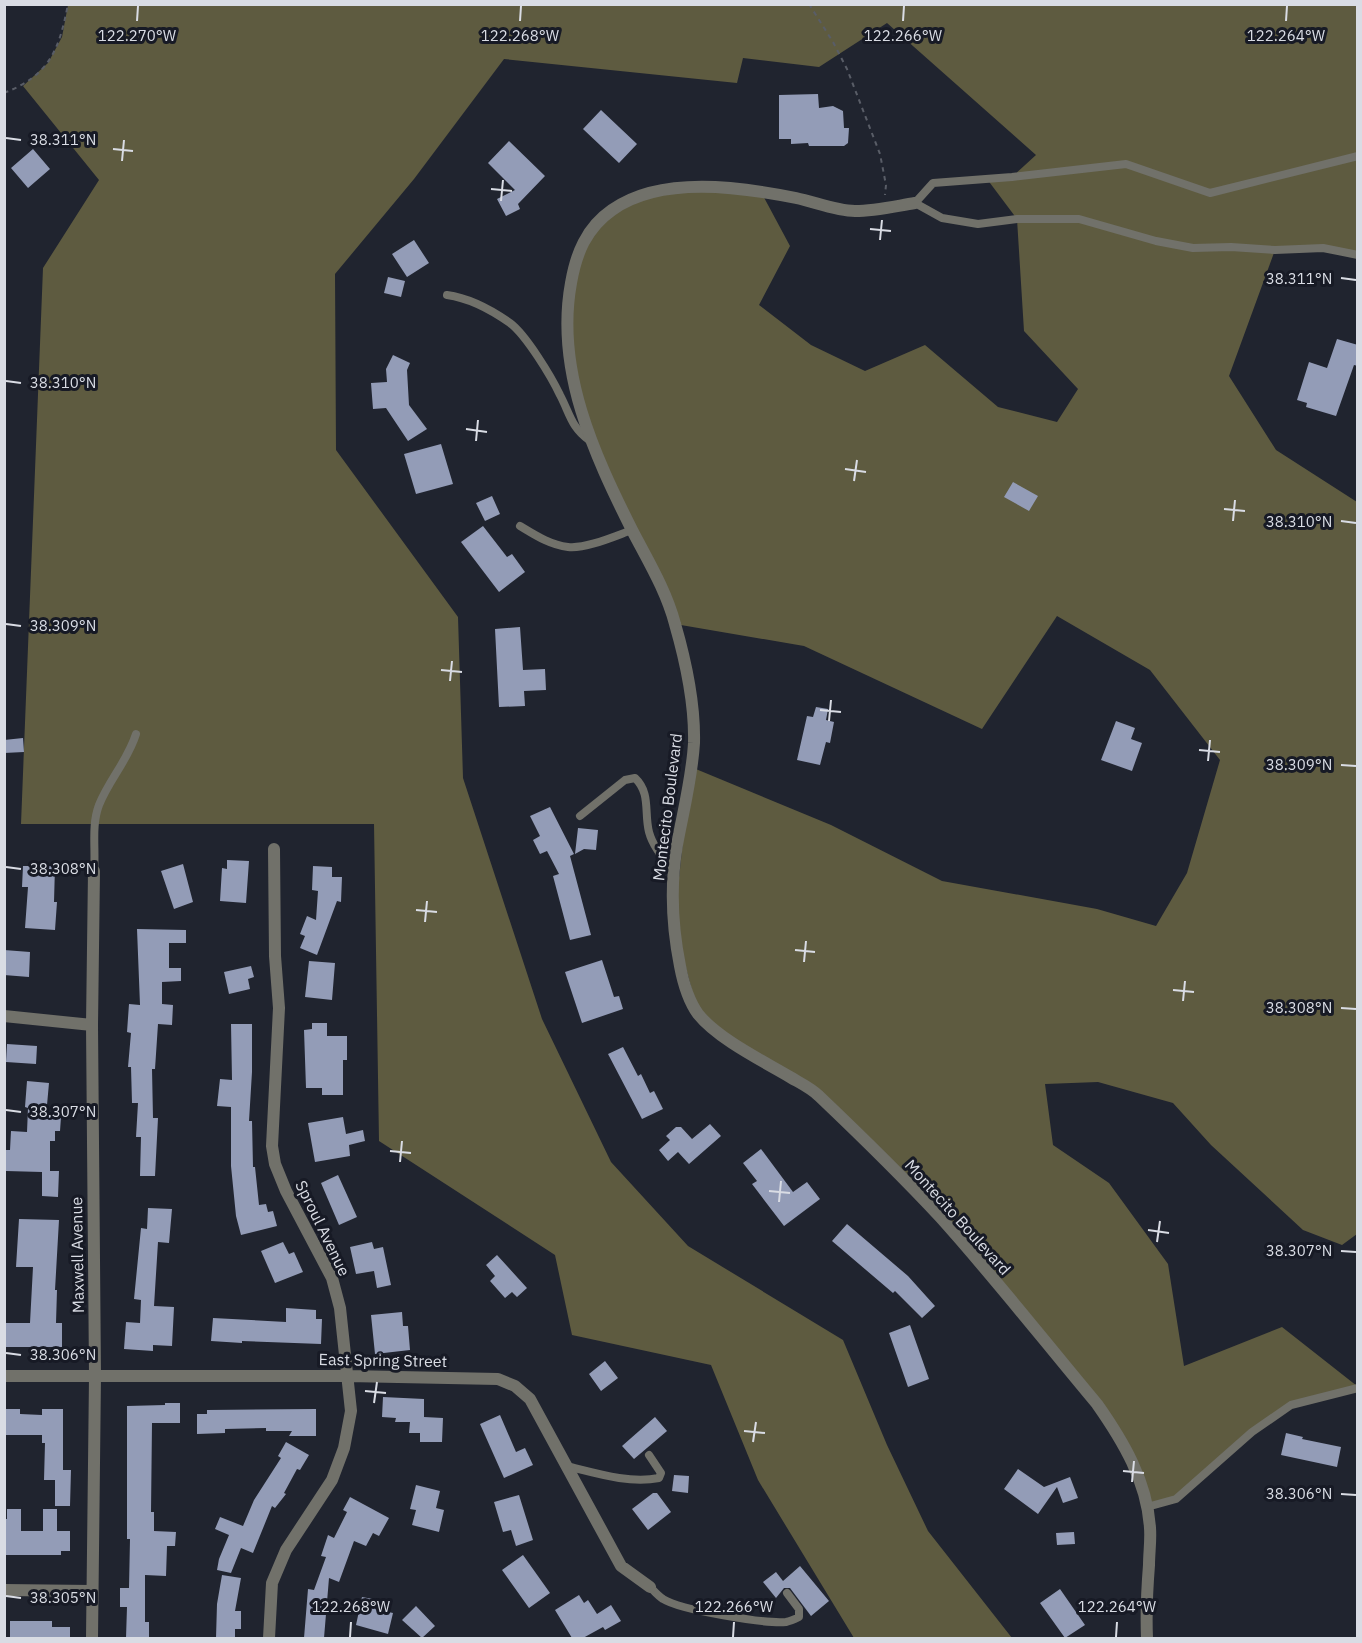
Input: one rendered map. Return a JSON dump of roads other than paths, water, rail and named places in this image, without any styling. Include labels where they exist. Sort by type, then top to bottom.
[{"type":"street","name":"Montecito Boulevard","points":[[915,203],[852,211],[761,192],[729,188],[690,188],[647,194],[632,199],[607,214],[591,229],[578,253],[573,267],[567,309],[571,368],[581,413],[590,440],[632,530],[660,582],[669,606],[689,687],[693,747],[674,872],[672,906],[677,952],[690,1000],[699,1016],[735,1045],[814,1091],[941,1219],[1097,1404],[1116,1431],[1133,1463],[1147,1507],[1151,1529],[1146,1611],[1147,1638]]},
{"type":"street","name":"Sproul Avenue","points":[[269,1638],[272,1583],[286,1550],[332,1480],[344,1448],[351,1411],[340,1308],[332,1278],[286,1191],[275,1164],[272,1146],[279,1008],[275,956],[274,849]]},
{"type":"street","name":"Maxwell Avenue","points":[[92,1638],[95,1376],[92,1025],[94,871]]},
{"type":"street","points":[[4,1016],[92,1025]]},
{"type":"street","name":"East Spring Street","points":[[4,1376],[348,1376],[498,1379],[514,1386],[530,1399],[621,1566],[650,1587]]},
{"type":"street","points":[[4,1590],[92,1591]]},
{"type":"lane","points":[[1358,156],[1210,193],[1126,164],[933,183],[915,203],[942,218],[978,224],[1017,219],[1079,219],[1156,242],[1193,248],[1231,247],[1275,250],[1323,248],[1358,255]]},
{"type":"lane","points":[[447,295],[457,296],[477,304],[511,324],[531,348],[559,392],[577,431],[590,440]]},
{"type":"lane","points":[[520,526],[546,541],[569,548],[598,542],[632,530]]},
{"type":"lane","points":[[94,871],[96,819],[99,806],[132,748],[136,734]]},
{"type":"lane","points":[[580,816],[626,780],[635,778],[646,796],[649,831],[656,848],[674,872]]},
{"type":"lane","points":[[1147,1507],[1176,1499],[1252,1432],[1291,1405],[1358,1388]]},
{"type":"lane","points":[[566,1466],[633,1479],[659,1478],[661,1473],[649,1455]]},
{"type":"lane","points":[[650,1587],[663,1600],[709,1613],[788,1622],[799,1617],[799,1609],[787,1593]]}]
